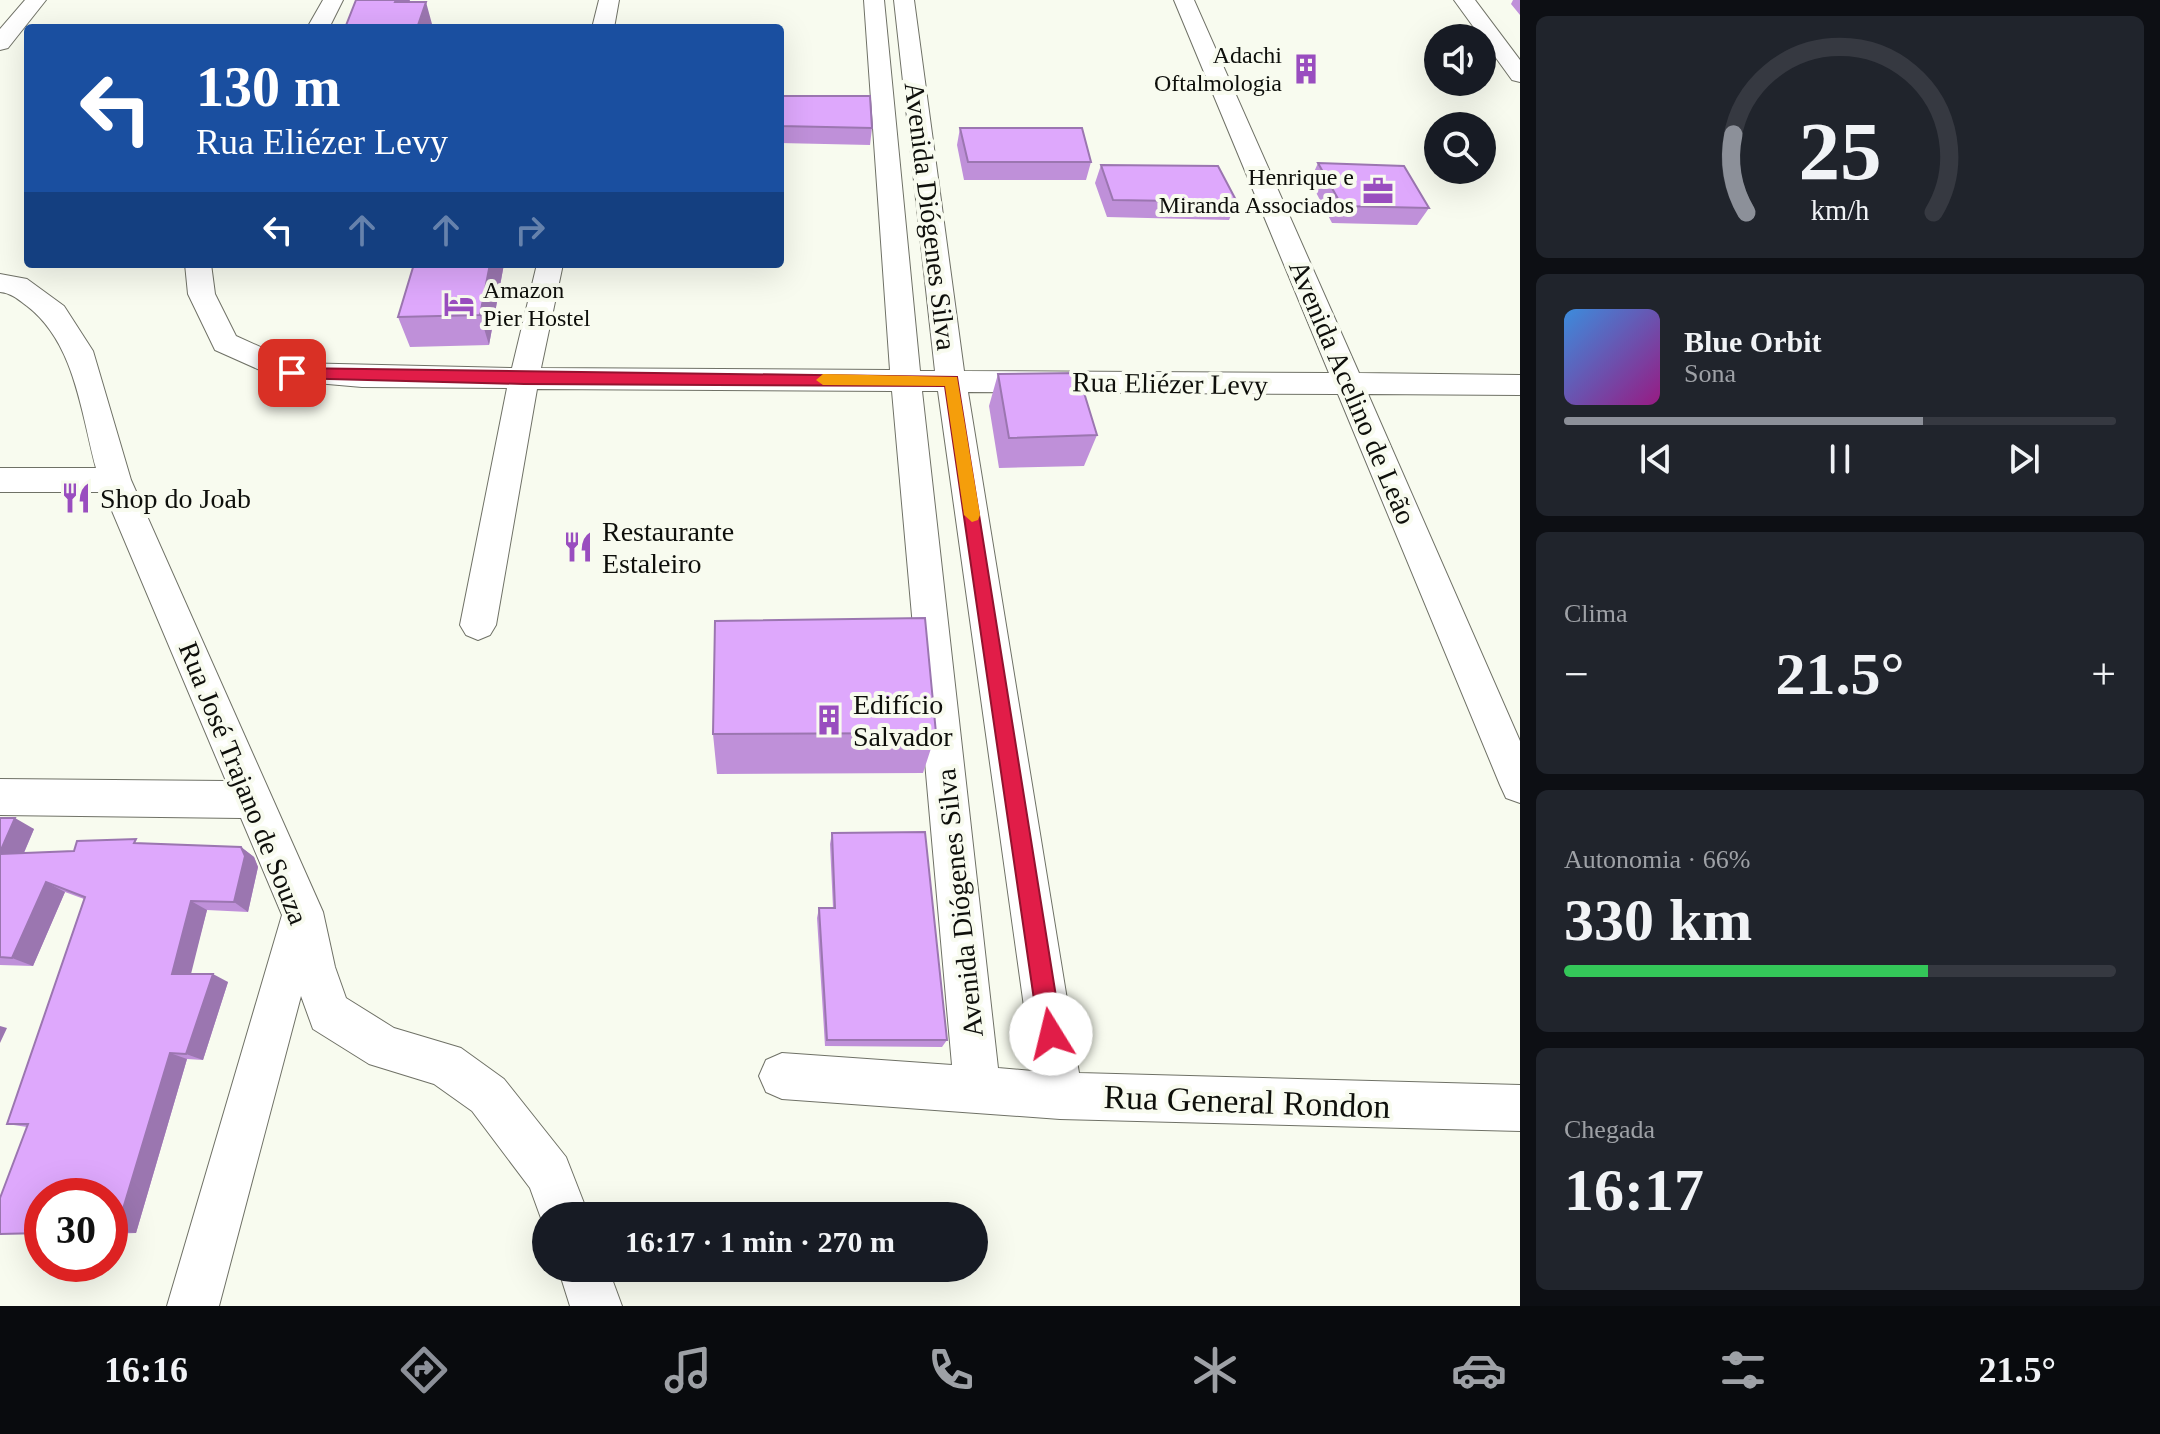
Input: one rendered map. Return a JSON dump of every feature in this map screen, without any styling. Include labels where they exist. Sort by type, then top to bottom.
[{"type":"street","points":[[0,43],[36,0]]},
{"type":"street","points":[[320,24],[333,0]]},
{"type":"street","points":[[604,24],[609,0]]},
{"type":"street","name":"Avenida Diógenes Silva","points":[[874,0],[906,380],[977,1089]]},
{"type":"street","name":"Avenida Diógenes Silva","points":[[904,0],[951,381],[1060,1096]]},
{"type":"street","name":"Avenida Acelino de Leão","points":[[1184,0],[1351,384],[1520,785]]},
{"type":"street","points":[[1464,0],[1520,75]]},
{"type":"street","name":"Rua Eliézer Levy","points":[[197,268],[200,291],[225,343],[292,373],[524,379],[1520,385]]},
{"type":"street","points":[[478,625],[524,379],[549,268]]},
{"type":"street","name":"Rua José Trajano de Souza","points":[[0,283],[17,285],[54,313],[79,351],[115,480],[302,912],[313,967],[329,1013],[385,1048],[445,1064],[488,1095],[549,1174],[559,1202]]},
{"type":"street","points":[[0,480],[115,480]]},
{"type":"street","points":[[0,797],[256,800]]},
{"type":"street","points":[[193,1306],[302,912]]},
{"type":"street","name":"Rua General Rondon","points":[[782,1076],[1060,1096],[1520,1108]]},
{"type":"street","points":[[588,1282],[596,1306]]},
{"type":"building","points":[[356,0],[426,2],[418,24],[347,24]]},
{"type":"building","points":[[784,96],[870,96],[872,128],[784,126]]},
{"type":"building","points":[[960,128],[1082,128],[1091,162],[968,162]]},
{"type":"building","points":[[1318,163],[1404,166],[1429,208],[1342,206]]},
{"type":"building","points":[[1101,165],[1218,166],[1237,202],[1113,200]]},
{"type":"building","points":[[413,268],[489,268],[480,315],[398,317]]},
{"type":"building","points":[[1078,373],[1097,435],[1009,438],[998,374]]},
{"type":"building","points":[[925,618],[936,733],[713,734],[715,621]]},
{"type":"building","points":[[0,818],[15,818],[0,852]]},
{"type":"building","points":[[925,832],[947,1040],[827,1040],[819,908],[835,908],[832,833]]},
{"type":"building","points":[[136,839],[134,843],[241,847],[245,856],[234,902],[191,901],[172,974],[213,974],[186,1054],[170,1053],[128,1192],[128,1178],[24,1178],[24,1233],[0,1234],[0,1198],[28,1124],[7,1124],[85,897],[46,882],[12,958],[0,957],[0,854],[74,851],[77,841]]},
{"type":"slow traffic","points":[[823,380],[951,381],[972,515]]},
{"type":"place","name":"Adachi Oftalmologia","points":[[1306,69]]},
{"type":"place","name":"Henrique e Miranda Associados","points":[[1378,191]]},
{"type":"place","name":"Amazon Pier Hostel","points":[[459,304]]},
{"type":"place","name":"Shop do Joab","points":[[76,498]]},
{"type":"place","name":"Restaurante Estaleiro","points":[[578,547]]},
{"type":"place","name":"Edifício Salvador","points":[[829,720]]},
{"type":"route","points":[[292,373],[524,379],[951,381],[1051,1034]]}]
